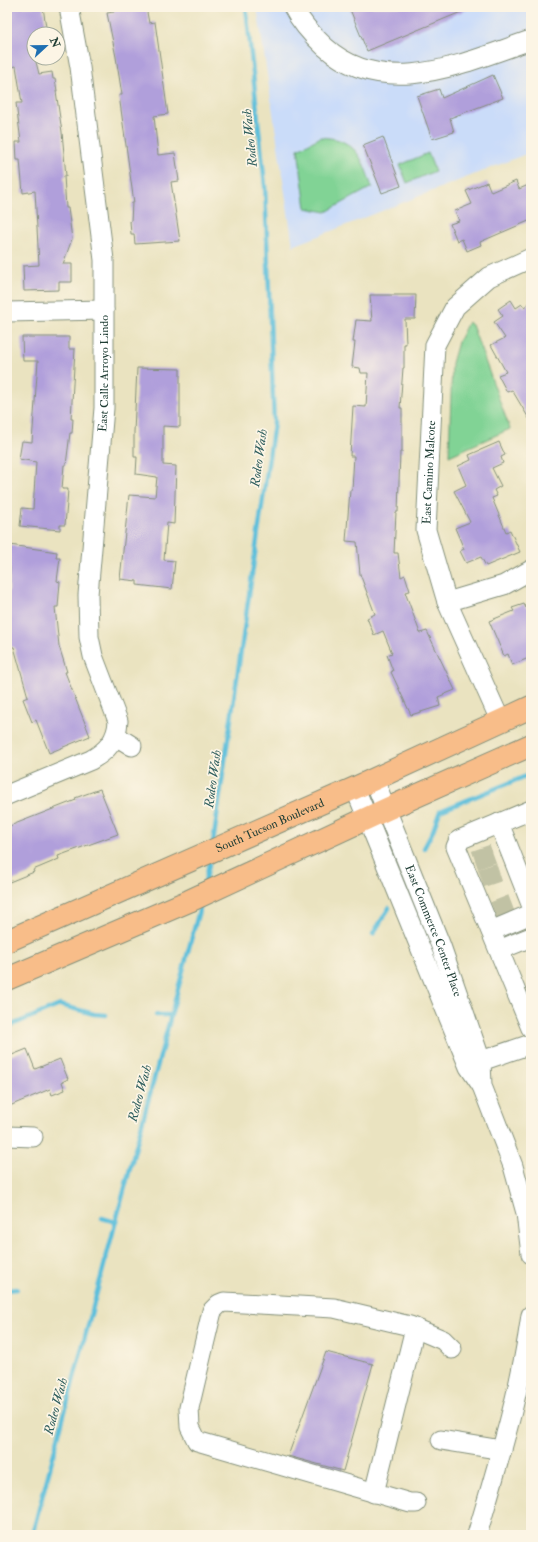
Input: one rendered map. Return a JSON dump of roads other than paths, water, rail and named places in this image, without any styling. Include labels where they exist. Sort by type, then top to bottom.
[{"type":"main road","name":"South Tucson Boulevard","points":[[7,941],[169,871],[531,707]]},
{"type":"main road","points":[[7,979],[188,901],[387,809],[531,745]]},
{"type":"street","name":"East Calle Arroyo Lindo","points":[[69,7],[80,67],[104,260],[104,408],[88,595],[89,637],[93,656],[118,721],[116,736]]},
{"type":"street","points":[[293,7],[312,36],[336,56],[374,73],[404,75],[443,69],[531,40]]},
{"type":"street","name":"East Camino Malcote","points":[[500,720],[447,602],[426,530],[435,345],[455,307],[489,277],[531,258]]},
{"type":"street","points":[[7,312],[104,310]]},
{"type":"street","points":[[447,602],[504,585],[531,570]]},
{"type":"street","points":[[7,795],[91,760],[102,753],[116,736],[132,746]]},
{"type":"street","name":"East Commerce Center Place","points":[[364,783],[387,809],[441,946],[481,1061],[482,1086]]},
{"type":"street","name":"East Commerce Center Place","points":[[364,783],[368,819],[469,1067],[482,1086],[513,1166],[528,1212],[531,1254]]},
{"type":"street","points":[[531,810],[458,840],[456,847],[469,862],[490,919],[499,950],[531,1028]]},
{"type":"street","points":[[490,919],[528,904],[504,849],[499,823]]},
{"type":"street","points":[[499,950],[531,937]]},
{"type":"street","points":[[481,1061],[531,1044]]},
{"type":"street","points":[[7,1136],[33,1137]]},
{"type":"street","points":[[416,1503],[410,1503],[197,1441],[190,1427],[190,1408],[212,1311],[219,1304],[224,1302],[334,1308],[415,1328],[443,1340],[452,1348]]},
{"type":"street","points":[[477,1535],[502,1450],[526,1352],[531,1315]]},
{"type":"street","points":[[374,1492],[415,1328]]},
{"type":"street","points":[[442,1440],[502,1450]]},
{"type":"waterway","name":"Rodeo Wash","points":[[213,843],[274,423],[265,186],[246,7]]},
{"type":"waterway","points":[[424,848],[432,833],[440,811],[531,774]]},
{"type":"waterway","name":"Rodeo Wash","points":[[204,886],[210,860]]},
{"type":"waterway","name":"Rodeo Wash","points":[[32,1535],[201,903]]},
{"type":"waterway","points":[[373,934],[389,908]]},
{"type":"waterway","points":[[7,1027],[60,1005],[94,1014],[106,1015]]},
{"type":"waterway","points":[[156,1015],[171,1015]]},
{"type":"waterway","points":[[102,1218],[116,1222]]},
{"type":"waterway","points":[[7,1290],[17,1289]]},
{"type":"tunnel","points":[[475,860],[500,851]]},
{"type":"tunnel","points":[[481,878],[508,869]]},
{"type":"tunnel","points":[[494,911],[520,901]]}]
